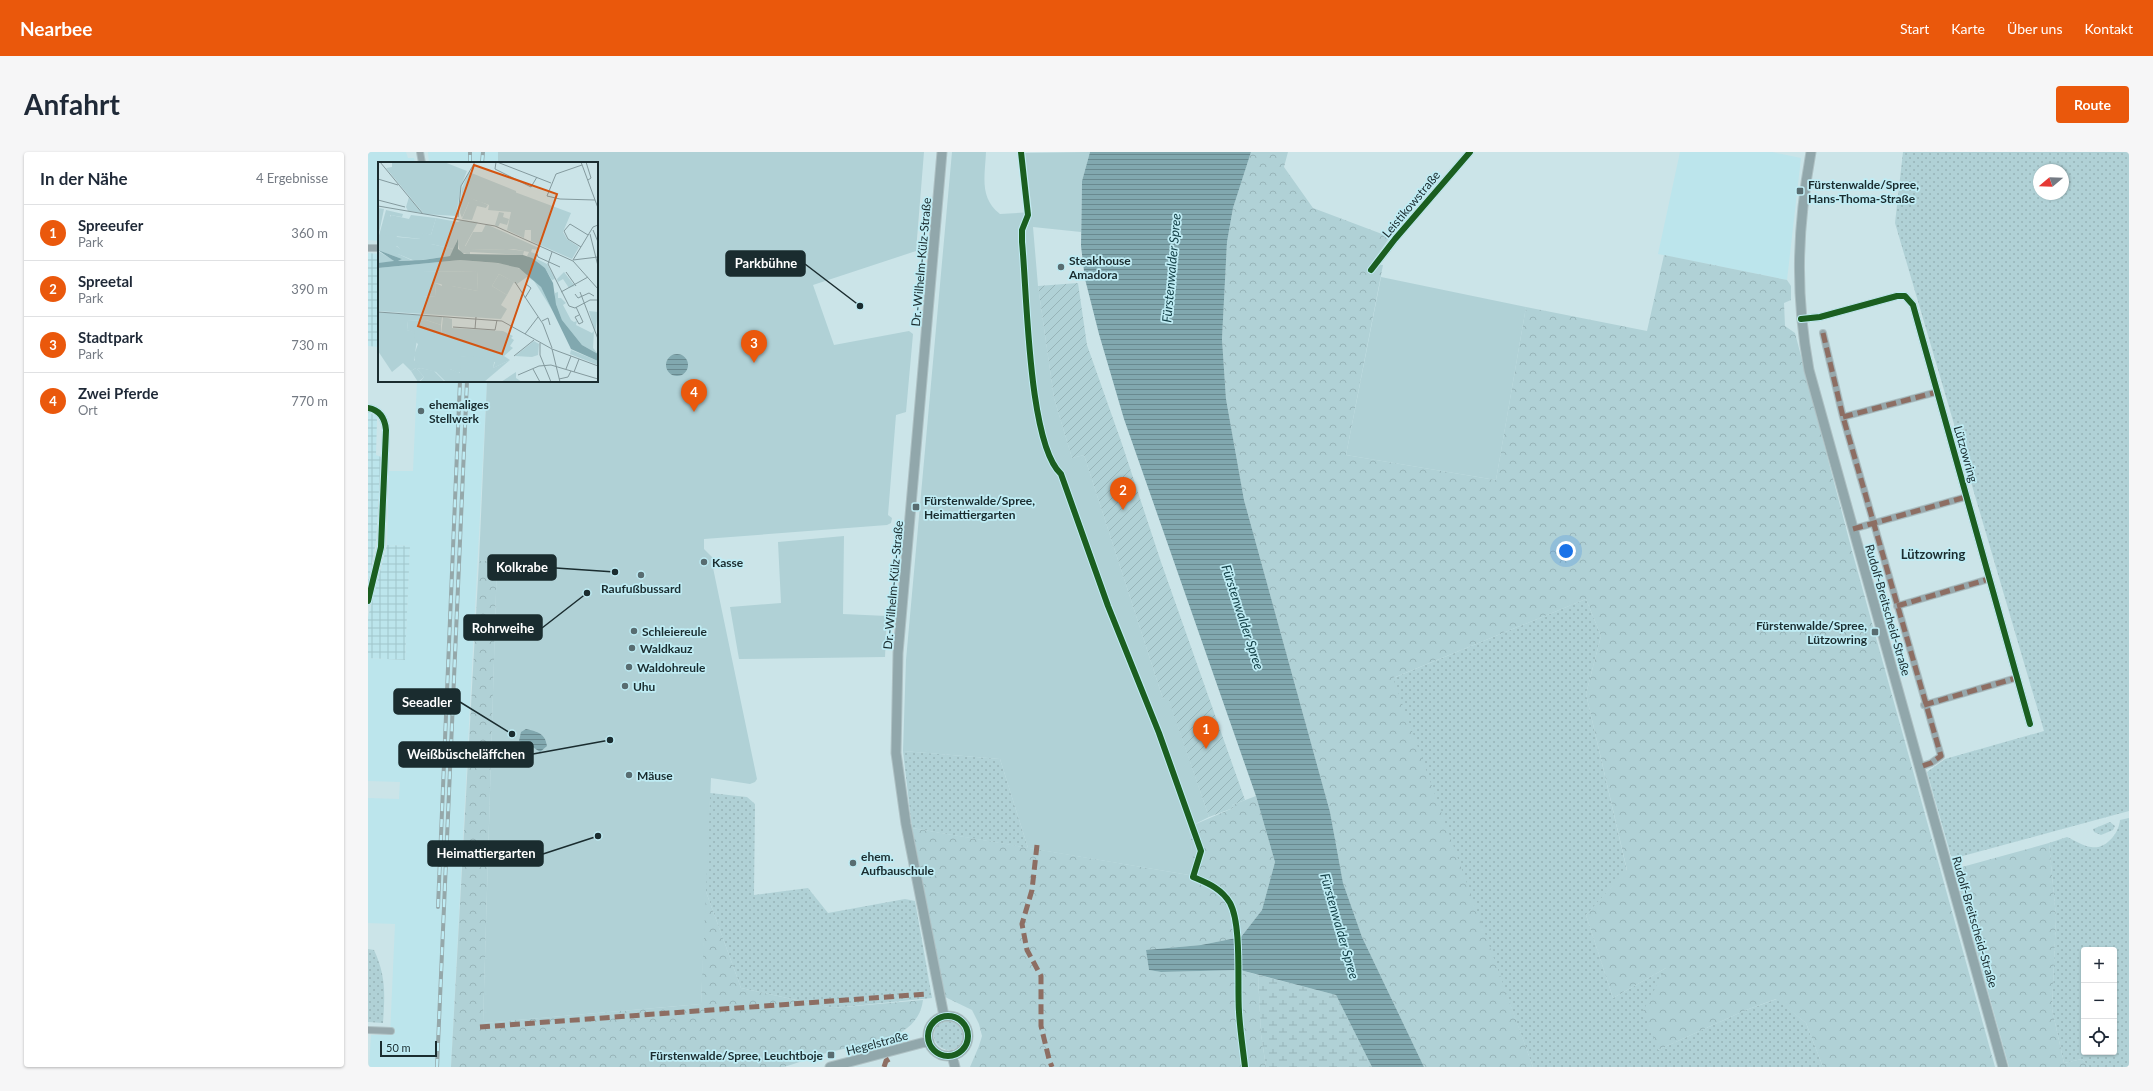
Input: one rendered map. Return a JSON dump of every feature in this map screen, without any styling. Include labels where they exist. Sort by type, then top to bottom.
[{"type":"main road","name":"Dr.-Wilhelm-Külz-Straße","points":[[942,152],[898,653],[896,753],[906,824],[944,1016]]},
{"type":"main road","name":"Rudolf-Breitscheid-Straße","points":[[1811,152],[1803,202],[1799,282],[1801,319],[1809,370],[1818,408],[2003,1067]]},
{"type":"main road","points":[[944,1016],[959,1019],[967,1029],[968,1036],[964,1048],[952,1055],[940,1054],[935,1050],[929,1041],[931,1027],[934,1021],[944,1016]]},
{"type":"main road","name":"Hegelstraße","points":[[830,1067],[929,1041]]},
{"type":"main road","points":[[952,1055],[955,1067]]},
{"type":"street","points":[[420,152],[422,162]]},
{"type":"street","name":"Leistikowstraße","points":[[1371,270],[1395,238],[1470,152]]},
{"type":"street","name":"Lützowring","points":[[1801,319],[1820,317],[1881,299],[1897,296],[1904,296],[1914,307],[2030,724]]},
{"type":"street","points":[[1823,333],[1843,417],[1924,705],[1941,756],[1931,764],[1920,767]]},
{"type":"street","points":[[1843,417],[1937,392]]},
{"type":"street","points":[[368,408],[374,409],[384,418],[386,430],[381,547],[368,600]]},
{"type":"street","points":[[1853,529],[1966,497]]},
{"type":"street","points":[[1896,606],[1989,579]]},
{"type":"street","points":[[1924,705],[2016,678]]},
{"type":"street","points":[[368,1030],[391,1031]]},
{"type":"shaded area","points":[[368,152],[406,152],[408,158],[414,158],[415,162],[378,162],[378,241],[368,240]]},
{"type":"shaded area","points":[[428,152],[498,152],[498,162],[429,162]]},
{"type":"shaded area","points":[[1680,152],[1772,152],[1801,158],[1787,280],[1658,254]]},
{"type":"shaded area","points":[[368,253],[378,254],[378,347],[368,346]]},
{"type":"shaded area","points":[[417,382],[487,382],[451,1067],[369,1067],[371,1035],[390,1035],[395,924],[368,923],[368,798],[399,799],[400,782],[368,781],[368,658],[405,660],[410,546],[387,545],[389,471],[413,471]]},
{"type":"shaded area","points":[[368,412],[376,416],[376,455],[381,457],[376,541],[368,585]]},
{"type":"shaded area","points":[[387,545],[410,546],[405,660],[368,658],[368,617]]},
{"type":"green space","points":[[498,152],[924,152],[916,251],[813,285],[834,345],[909,331],[913,334],[906,412],[896,415],[888,515],[892,518],[891,523],[887,525],[704,539],[704,549],[713,558],[712,563],[757,779],[755,782],[750,784],[711,778],[701,1004],[483,1023],[497,560],[479,561],[487,382],[598,382],[598,162],[498,162]]},
{"type":"green space","points":[[952,152],[986,152],[984,178],[986,194],[993,208],[1000,214],[1032,212],[1025,153],[1090,152],[1082,181],[1081,232],[1033,227],[1038,286],[1054,398],[1072,458],[1084,455],[1163,699],[1168,697],[1209,817],[1189,827],[1195,874],[1189,875],[1028,848],[1000,759],[903,751],[906,660]]},
{"type":"green space","points":[[1251,152],[1288,152],[1284,167],[1313,208],[1390,237],[1371,264],[1383,265],[1346,455],[1496,480],[1526,307],[1647,331],[1664,255],[1787,280],[1791,286],[1791,300],[1784,303],[1785,326],[1795,333],[1852,551],[1995,1067],[1823,1067],[1806,1023],[1776,999],[1746,1010],[1658,1050],[1643,1011],[1666,968],[1613,998],[1586,915],[1627,870],[1586,694],[1601,636],[1586,599],[1393,678],[1533,1067],[1424,1067],[1362,937],[1343,883],[1330,812],[1244,500],[1226,399],[1222,339],[1227,242],[1233,208]]},
{"type":"green space","points":[[1903,152],[2129,152],[2129,811],[1959,857],[1951,856],[1927,772],[1945,759],[2044,731],[1895,223]]},
{"type":"green space","points":[[1381,277],[1526,307],[1496,480],[1346,455]]},
{"type":"green space","points":[[1078,283],[1087,345],[1161,562],[1245,800],[1232,805],[1233,808],[1209,817],[1168,698],[1163,699],[1084,455],[1072,458],[1054,398],[1038,286]]},
{"type":"green space","points":[[844,536],[843,614],[887,616],[885,657],[739,659],[730,607],[781,603],[778,542]]},
{"type":"green space","points":[[497,560],[483,1023],[701,1004],[705,889],[741,988],[833,1008],[923,1000],[919,1014],[911,1024],[901,1032],[875,1043],[828,1053],[784,1067],[451,1067],[479,561]]},
{"type":"green space","points":[[1586,599],[1601,636],[1586,694],[1627,871],[1586,915],[1613,998],[1666,968],[1658,1050],[1746,1010],[1777,999],[1806,1023],[1823,1067],[1533,1067],[1391,679]]},
{"type":"green space","points":[[903,751],[1000,759],[1028,848],[912,828]]},
{"type":"green space","points":[[710,793],[747,797],[755,804],[754,895],[808,888],[828,913],[905,899],[915,901],[932,998],[833,1008],[741,988],[705,889]]},
{"type":"green space","points":[[1256,796],[1275,862],[1262,910],[1241,937],[1201,945],[1146,950],[1149,970],[1161,972],[1240,970],[1258,975],[1261,1034],[1266,1067],[970,1067],[982,1036],[979,1024],[972,1010],[945,997],[912,828],[1189,875],[1192,852],[1189,827],[1233,808],[1232,805]]},
{"type":"green space","points":[[2129,818],[2129,1067],[2089,1067],[2082,1059],[2064,1063],[2052,1009],[2056,917],[2049,843],[2067,837],[2088,846],[2102,846],[2111,840],[2120,820]]},
{"type":"green space","points":[[2110,822],[2115,826],[2113,830],[2101,835],[2094,832],[2093,829]]},
{"type":"green space","points":[[2049,843],[2056,917],[2052,1009],[2064,1063],[2082,1059],[2089,1067],[2009,1067],[1955,873],[1962,867]]},
{"type":"green space","points":[[368,949],[374,950],[383,977],[383,1023],[368,1022]]},
{"type":"green space","points":[[1258,975],[1336,995],[1372,1067],[1266,1067],[1261,1034]]},
{"type":"green space","points":[[949,1020],[960,1024],[964,1035],[960,1046],[949,1050],[938,1046],[934,1035],[938,1024]]},
{"type":"water","name":"Fürstenwalder Spree","points":[[1090,152],[1251,152],[1233,208],[1227,242],[1222,339],[1226,399],[1244,500],[1330,812],[1343,883],[1362,937],[1424,1067],[1372,1067],[1336,995],[1240,970],[1161,972],[1149,970],[1146,950],[1201,945],[1241,937],[1262,910],[1275,862],[1256,796],[1124,419],[1099,334],[1085,279],[1081,246],[1082,181]]},
{"type":"water","points":[[677,354],[681,355],[687,361],[687,369],[681,375],[677,376],[673,375],[667,369],[666,365],[667,361],[673,355]]},
{"type":"water","points":[[526,729],[543,736],[547,746],[540,752],[530,745],[519,741],[521,732]]},
{"type":"railway","points":[[470,152],[470,162]]},
{"type":"railway","points":[[482,162],[483,152]]},
{"type":"railway","points":[[438,907],[460,382]]},
{"type":"railway","points":[[437,1067],[467,382]]},
{"type":"marked path","points":[[1823,333],[1843,417],[1941,756],[1931,763],[1920,767]]},
{"type":"marked path","points":[[1843,417],[1937,392]]},
{"type":"marked path","points":[[1853,529],[1966,497]]},
{"type":"marked path","points":[[1897,606],[1989,579]]},
{"type":"marked path","points":[[1924,705],[2016,678]]},
{"type":"marked path","points":[[1037,845],[1032,890],[1022,924],[1027,950],[1041,976],[1041,1026],[1052,1067]]},
{"type":"marked path","points":[[480,1027],[927,994]]},
{"type":"marked path","points":[[884,1067],[886,1061],[891,1058]]},
{"type":"cycle path","points":[[1021,152],[1028,215],[1022,230],[1028,329],[1035,400],[1042,432],[1050,457],[1061,474],[1108,606],[1159,733],[1201,851],[1193,877],[1203,881],[1222,893],[1230,903],[1234,913],[1238,940],[1239,1019],[1245,1067]]},
{"type":"cycle path","points":[[1371,270],[1395,239],[1470,152]]},
{"type":"cycle path","points":[[1801,319],[1820,317],[1897,296],[1905,296],[1913,305],[2030,724]]},
{"type":"cycle path","points":[[368,408],[379,413],[386,430],[381,547],[368,601]]},
{"type":"cycle path","points":[[948,1016],[956,1018],[962,1022],[966,1028],[968,1036],[966,1044],[962,1050],[956,1054],[948,1056],[940,1054],[934,1050],[930,1044],[928,1036],[930,1028],[934,1022],[940,1018],[948,1016]]},
{"type":"place","name":"Fürstenwalde/Spree, Hans-Thoma-Straße","points":[[1800,191]]},
{"type":"place","name":"Steakhouse Amadora","points":[[1061,267]]},
{"type":"place","name":"Parkbühne","points":[[860,306]]},
{"type":"place","name":"Stadtpark","points":[[754,363]]},
{"type":"place","name":"ehemaliges Stellwerk","points":[[421,411]]},
{"type":"place","name":"Zwei Pferde","points":[[694,412]]},
{"type":"place","name":"Fürstenwalde/Spree, Heimattiergarten","points":[[916,507]]},
{"type":"place","name":"Spreetal","points":[[1123,510]]},
{"type":"place","name":"Kasse","points":[[704,562]]},
{"type":"place","name":"Kolkrabe","points":[[615,572]]},
{"type":"place","name":"Raufußbussard","points":[[641,575]]},
{"type":"place","name":"Rohrweihe","points":[[587,593]]},
{"type":"place","name":"Schleiereule","points":[[634,631]]},
{"type":"place","name":"Fürstenwalde/Spree, Lützowring","points":[[1875,632]]},
{"type":"place","name":"Waldkauz","points":[[632,648]]},
{"type":"place","name":"Waldohreule","points":[[629,667]]},
{"type":"place","name":"Uhu","points":[[625,686]]},
{"type":"place","name":"Seeadler","points":[[512,734]]},
{"type":"place","name":"Weißbüscheläffchen","points":[[610,740]]},
{"type":"place","name":"Spreeufer","points":[[1206,749]]},
{"type":"place","name":"Mäuse","points":[[629,775]]},
{"type":"place","name":"Heimattiergarten","points":[[598,836]]},
{"type":"place","name":"ehem. Aufbauschule","points":[[853,863]]},
{"type":"place","name":"Fürstenwalde/Spree, Leuchtboje","points":[[831,1055]]},
{"type":"district","name":"Lützowring","points":[[1933,554]]}]
